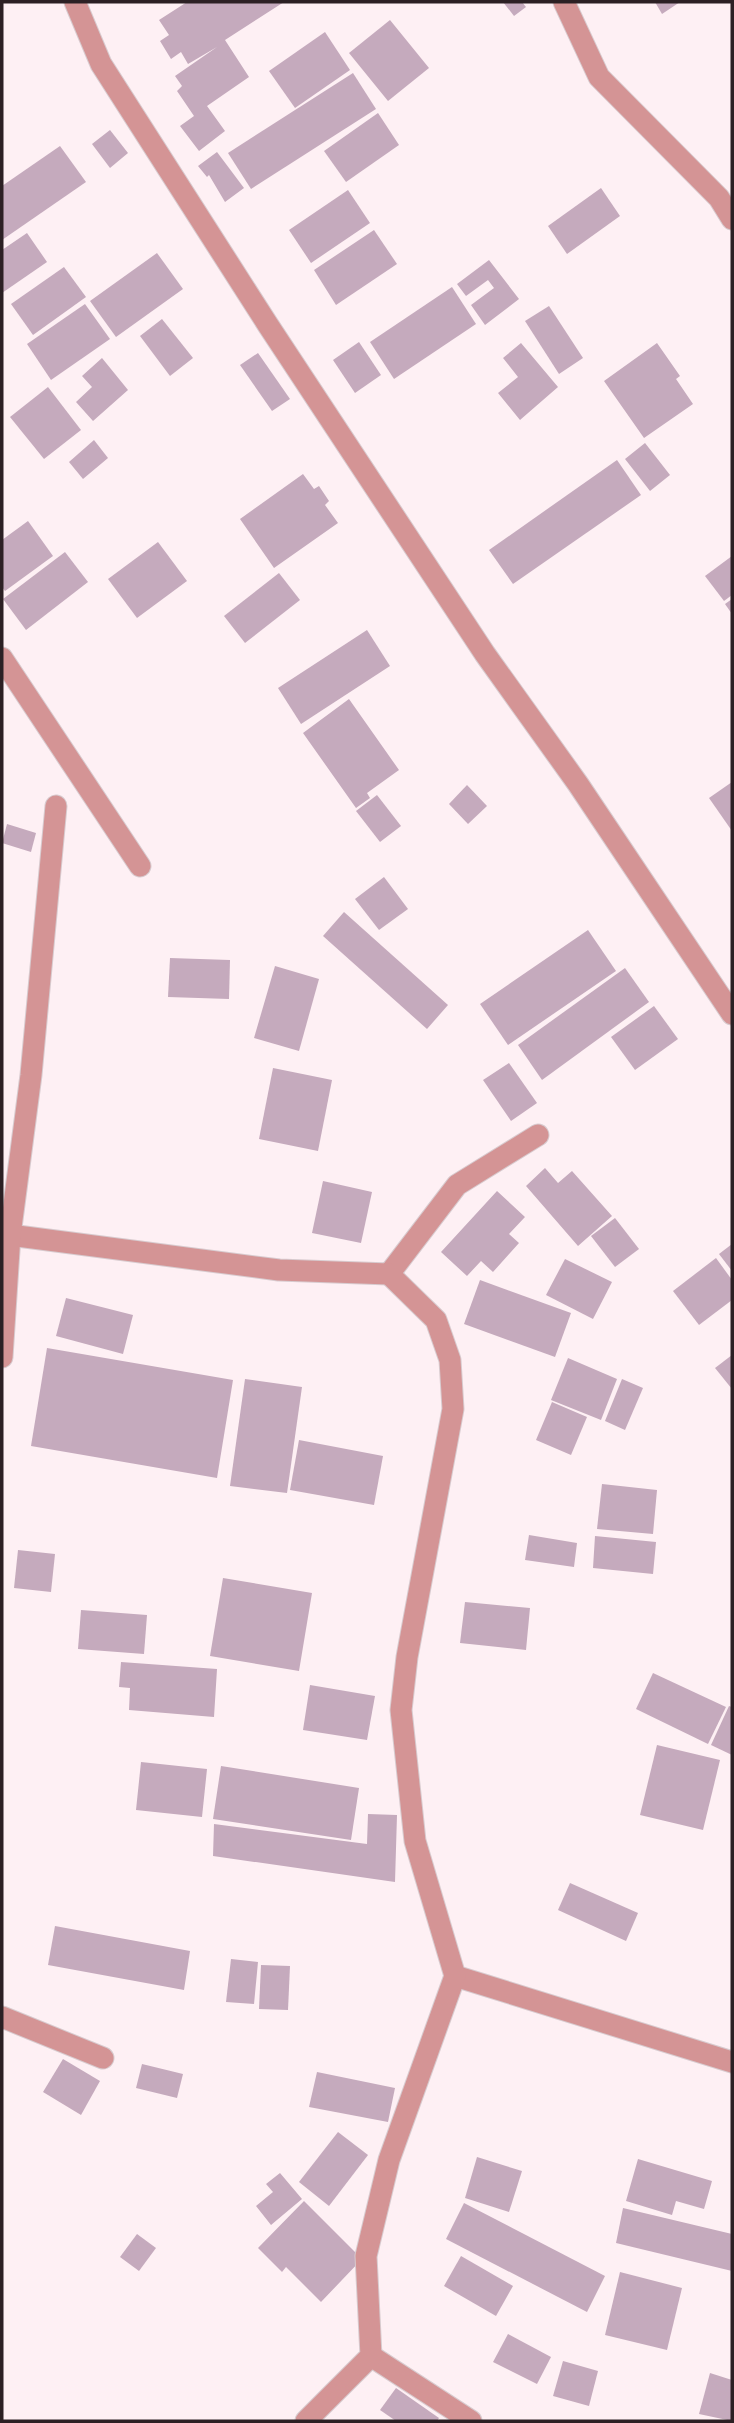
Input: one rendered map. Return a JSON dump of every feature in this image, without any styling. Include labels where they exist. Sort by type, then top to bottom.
[{"type":"street","points":[[75,2],[102,64],[275,337],[485,654],[578,784],[732,1014]]},
{"type":"street","points":[[564,2],[599,77],[719,198],[732,219]]},
{"type":"street","points":[[2,658],[140,866]]},
{"type":"street","points":[[2,1357],[6,1234],[31,1075],[56,806]]},
{"type":"street","points":[[389,1274],[457,1185],[538,1135]]},
{"type":"street","points":[[6,1234],[279,1270],[389,1274],[436,1320],[450,1360],[453,1409],[407,1657],[401,1710],[415,1840],[455,1976],[389,2160],[366,2256],[371,2357],[306,2421]]},
{"type":"street","points":[[455,1976],[732,2062]]},
{"type":"street","points":[[2,2017],[103,2058]]},
{"type":"street","points":[[371,2357],[471,2421]]},
{"type":"building","points":[[187,2],[284,2],[225,40],[249,77],[207,106],[225,131],[199,151],[180,126],[194,116],[177,91],[182,86],[175,76],[217,47],[188,64],[181,52],[171,59],[160,41],[169,35],[159,20]]},
{"type":"building","points":[[503,2],[522,2],[526,7],[514,16]]},
{"type":"building","points":[[655,2],[680,2],[662,14]]},
{"type":"building","points":[[390,20],[429,68],[388,101],[349,53]]},
{"type":"building","points":[[325,32],[350,70],[295,108],[269,71]]},
{"type":"building","points":[[353,73],[376,109],[251,189],[228,153]]},
{"type":"building","points":[[378,113],[399,145],[346,182],[324,151]]},
{"type":"building","points":[[110,130],[128,153],[110,168],[92,144]]},
{"type":"building","points":[[60,146],[86,182],[2,240],[2,186]]},
{"type":"building","points":[[217,152],[244,188],[225,202],[209,175],[207,177],[198,166]]},
{"type":"building","points":[[601,188],[620,216],[567,254],[548,226]]},
{"type":"building","points":[[348,190],[370,223],[311,263],[289,230]]},
{"type":"building","points":[[374,230],[397,264],[336,305],[314,270]]},
{"type":"building","points":[[27,233],[47,262],[2,293],[2,250]]},
{"type":"building","points":[[157,253],[183,289],[116,337],[90,301]]},
{"type":"building","points":[[489,260],[519,299],[485,325],[471,305],[494,288],[488,280],[466,296],[457,284]]},
{"type":"building","points":[[64,267],[86,297],[33,335],[11,304]]},
{"type":"building","points":[[452,287],[476,324],[394,379],[370,342]]},
{"type":"building","points":[[85,304],[110,339],[51,380],[27,344]]},
{"type":"building","points":[[549,306],[583,358],[559,374],[525,321]]},
{"type":"building","points":[[162,319],[193,358],[170,376],[140,336]]},
{"type":"building","points":[[359,342],[381,375],[355,393],[333,360]]},
{"type":"building","points":[[521,343],[558,387],[520,420],[498,393],[518,377],[503,358]]},
{"type":"building","points":[[657,343],[680,376],[676,379],[693,404],[644,438],[604,381]]},
{"type":"building","points":[[258,353],[290,399],[272,411],[240,365]]},
{"type":"building","points":[[102,358],[128,390],[93,421],[76,402],[92,387],[82,376]]},
{"type":"building","points":[[48,387],[81,430],[44,459],[10,417]]},
{"type":"building","points":[[94,440],[108,458],[83,479],[69,462]]},
{"type":"building","points":[[645,443],[670,475],[650,491],[625,459]]},
{"type":"building","points":[[617,460],[641,495],[513,584],[489,550]]},
{"type":"building","points":[[303,474],[314,489],[319,486],[329,501],[325,505],[338,523],[274,568],[240,519]]},
{"type":"building","points":[[28,521],[53,556],[5,591],[2,587],[2,540]]},
{"type":"building","points":[[158,542],[187,581],[137,618],[108,579]]},
{"type":"building","points":[[65,552],[88,582],[26,630],[3,599]]},
{"type":"building","points":[[732,556],[732,595],[724,601],[705,576]]},
{"type":"building","points":[[279,573],[300,600],[245,643],[224,616]]},
{"type":"building","points":[[732,599],[732,614],[725,604]]},
{"type":"building","points":[[367,630],[390,666],[301,724],[278,688]]},
{"type":"building","points":[[349,699],[399,770],[367,793],[370,798],[356,808],[303,733]]},
{"type":"building","points":[[732,782],[732,831],[709,798]]},
{"type":"building","points":[[467,785],[487,806],[468,824],[449,804]]},
{"type":"building","points":[[377,795],[401,826],[380,842],[356,811]]},
{"type":"building","points":[[7,824],[36,833],[31,852],[2,843]]},
{"type":"building","points":[[384,877],[408,909],[379,930],[355,899]]},
{"type":"building","points":[[344,912],[448,1005],[427,1029],[323,936]]},
{"type":"building","points":[[588,930],[616,971],[508,1045],[480,1004]]},
{"type":"building","points":[[170,958],[230,960],[229,999],[168,997]]},
{"type":"building","points":[[275,966],[319,979],[299,1051],[254,1038]]},
{"type":"building","points":[[625,968],[649,1002],[542,1080],[518,1045]]},
{"type":"building","points":[[654,1006],[678,1039],[635,1070],[611,1037]]},
{"type":"building","points":[[509,1063],[537,1103],[511,1121],[483,1080]]},
{"type":"building","points":[[273,1068],[332,1080],[318,1151],[259,1139]]},
{"type":"building","points":[[545,1168],[558,1183],[572,1171],[612,1216],[578,1246],[526,1186]]},
{"type":"building","points":[[323,1181],[372,1192],[361,1243],[312,1233]]},
{"type":"building","points":[[497,1191],[525,1217],[509,1234],[519,1243],[493,1272],[481,1261],[467,1276],[441,1252]]},
{"type":"building","points":[[615,1218],[639,1249],[615,1267],[591,1236]]},
{"type":"building","points":[[732,1244],[732,1271],[719,1254]]},
{"type":"building","points":[[716,1258],[732,1280],[732,1300],[699,1325],[673,1291]]},
{"type":"building","points":[[565,1259],[612,1282],[593,1319],[546,1295]]},
{"type":"building","points":[[480,1280],[571,1313],[555,1357],[464,1324]]},
{"type":"building","points":[[66,1298],[133,1315],[123,1354],[56,1336]]},
{"type":"building","points":[[47,1348],[233,1380],[217,1478],[31,1446]]},
{"type":"building","points":[[732,1355],[732,1389],[715,1368]]},
{"type":"building","points":[[568,1358],[617,1379],[601,1420],[551,1400]]},
{"type":"building","points":[[245,1379],[302,1387],[287,1493],[230,1486]]},
{"type":"building","points":[[622,1379],[643,1388],[625,1430],[605,1421]]},
{"type":"building","points":[[552,1402],[587,1417],[571,1455],[536,1440]]},
{"type":"building","points":[[299,1440],[383,1456],[374,1505],[290,1490]]},
{"type":"building","points":[[602,1484],[657,1490],[653,1534],[597,1529]]},
{"type":"building","points":[[529,1535],[577,1543],[574,1567],[525,1560]]},
{"type":"building","points":[[595,1536],[656,1542],[653,1574],[593,1568]]},
{"type":"building","points":[[18,1550],[55,1554],[51,1592],[14,1588]]},
{"type":"building","points":[[223,1578],[312,1593],[299,1671],[210,1656]]},
{"type":"building","points":[[465,1602],[530,1608],[526,1650],[460,1643]]},
{"type":"building","points":[[81,1610],[147,1615],[144,1654],[78,1649]]},
{"type":"building","points":[[121,1662],[217,1669],[214,1717],[129,1710],[130,1688],[119,1687]]},
{"type":"building","points":[[653,1673],[726,1707],[708,1744],[636,1709]]},
{"type":"building","points":[[310,1685],[375,1696],[367,1740],[303,1730]]},
{"type":"building","points":[[729,1706],[732,1707],[732,1755],[711,1745]]},
{"type":"building","points":[[657,1745],[720,1760],[703,1830],[640,1815]]},
{"type":"building","points":[[141,1762],[207,1769],[202,1817],[136,1810]]},
{"type":"building","points":[[221,1766],[359,1788],[351,1840],[213,1819]]},
{"type":"building","points":[[368,1814],[397,1815],[395,1882],[213,1856],[214,1824],[367,1844]]},
{"type":"building","points":[[570,1883],[638,1913],[626,1941],[558,1910]]},
{"type":"building","points":[[55,1926],[190,1951],[184,1990],[48,1965]]},
{"type":"building","points":[[231,1959],[258,1962],[254,2004],[226,2002]]},
{"type":"building","points":[[261,1965],[290,1966],[288,2010],[259,2009]]},
{"type":"building","points":[[63,2059],[100,2081],[81,2115],[43,2092]]},
{"type":"building","points":[[142,2064],[183,2074],[177,2098],[136,2088]]},
{"type":"building","points":[[317,2072],[395,2088],[388,2122],[309,2107]]},
{"type":"building","points":[[338,2132],[368,2155],[329,2206],[299,2182]]},
{"type":"building","points":[[477,2157],[522,2171],[509,2212],[465,2198]]},
{"type":"building","points":[[638,2159],[712,2181],[704,2209],[676,2201],[672,2215],[626,2201]]},
{"type":"building","points":[[280,2173],[302,2199],[271,2225],[256,2206],[273,2192],[266,2184]]},
{"type":"building","points":[[304,2201],[362,2259],[321,2302],[286,2267],[282,2272],[258,2248]]},
{"type":"building","points":[[464,2203],[605,2276],[587,2312],[446,2239]]},
{"type":"building","points":[[623,2208],[732,2234],[732,2271],[616,2243]]},
{"type":"building","points":[[137,2234],[156,2248],[139,2271],[120,2257]]},
{"type":"building","points":[[461,2256],[513,2286],[496,2316],[444,2286]]},
{"type":"building","points":[[620,2272],[682,2288],[667,2350],[605,2335]]},
{"type":"building","points":[[508,2334],[551,2357],[537,2384],[493,2362]]},
{"type":"building","points":[[563,2361],[598,2371],[589,2406],[553,2396]]},
{"type":"building","points":[[710,2373],[732,2380],[732,2421],[699,2414]]},
{"type":"building","points":[[396,2388],[439,2418],[437,2421],[396,2421],[380,2410]]}]
